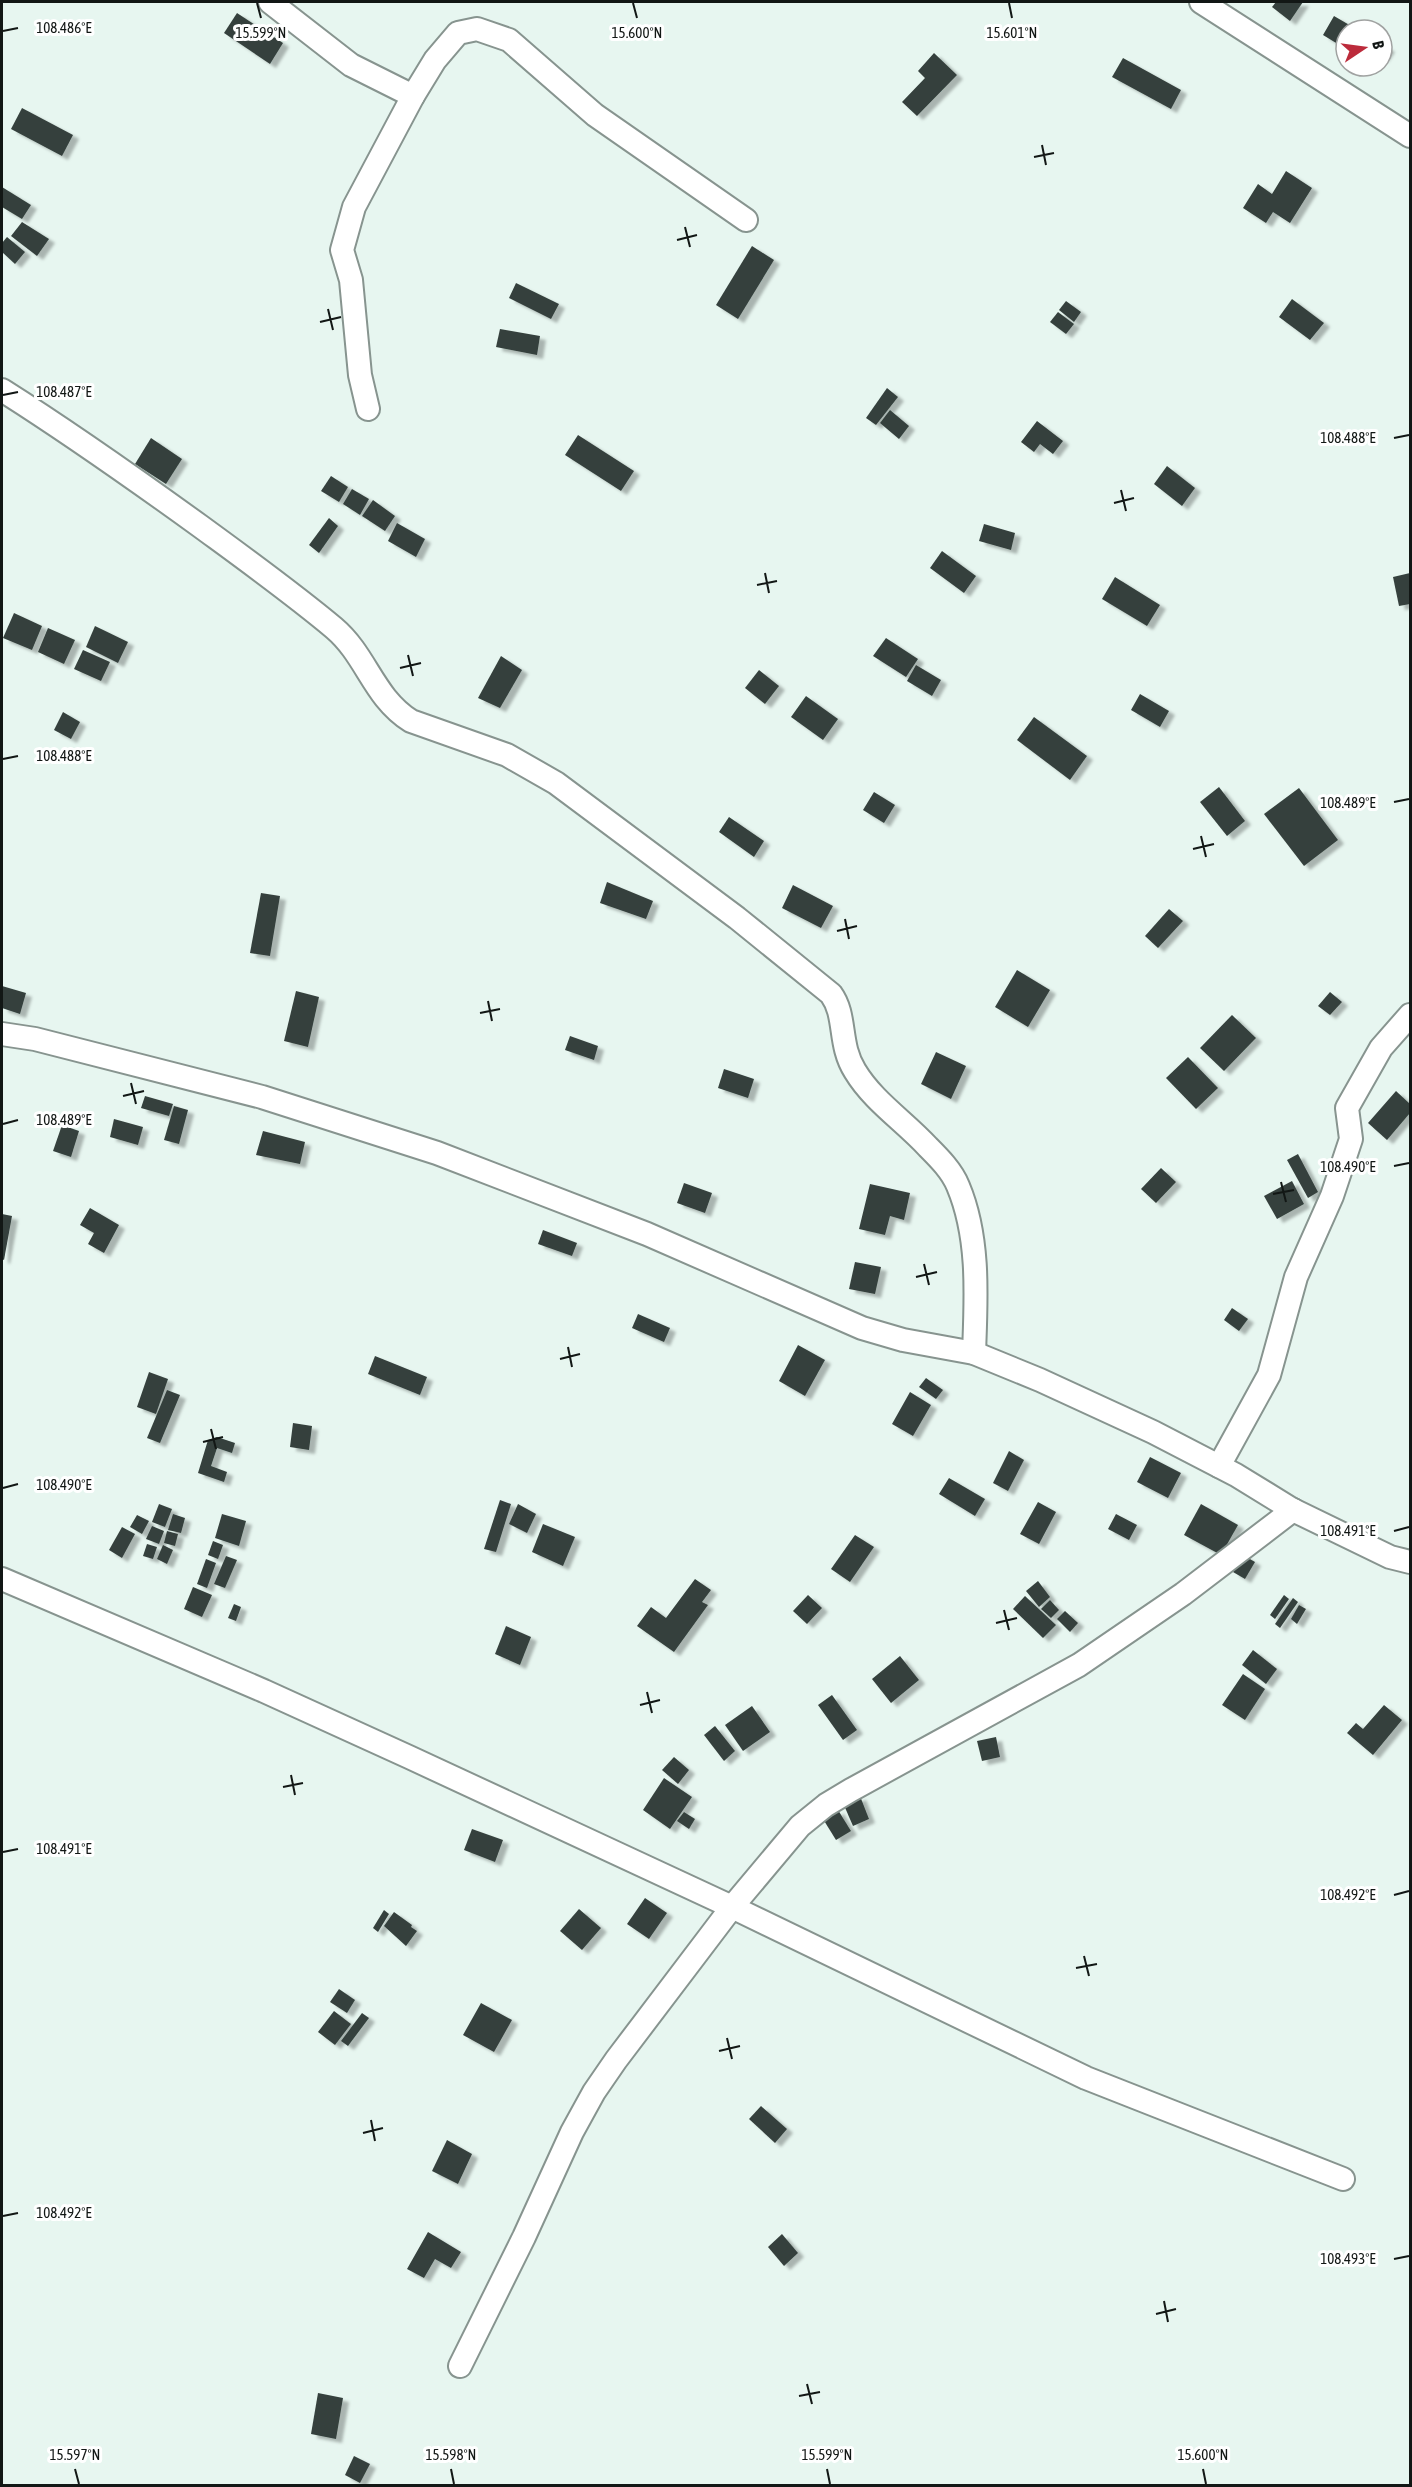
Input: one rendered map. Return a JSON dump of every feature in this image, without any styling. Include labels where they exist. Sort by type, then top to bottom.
[{"type":"street","points":[[270,2],[351,65],[413,96]]},
{"type":"street","points":[[1205,2],[1410,136]]},
{"type":"street","points":[[368,409],[360,375],[351,279],[342,250],[354,207],[413,96],[435,60],[458,33],[477,29],[509,40],[595,115],[746,220]]},
{"type":"street","points":[[2,390],[85,443],[298,598],[354,648],[387,702],[398,712],[411,721],[507,755],[556,783],[737,918],[831,994],[839,1008],[843,1043],[854,1070],[866,1088],[943,1164],[957,1185],[967,1216],[976,1282],[974,1353]]},
{"type":"street","points":[[1219,1466],[1269,1375],[1296,1277],[1332,1196],[1352,1138],[1347,1108],[1381,1048],[1410,1015]]},
{"type":"street","points":[[2,1034],[35,1039],[262,1096],[415,1146],[647,1234],[862,1328],[903,1340],[974,1353],[1040,1380],[1153,1432],[1219,1466],[1293,1510],[1390,1557],[1410,1562]]},
{"type":"street","points":[[460,2366],[524,2237],[572,2132],[594,2092],[732,1907],[800,1826],[826,1805],[977,1719],[1079,1665],[1183,1594],[1293,1510]]},
{"type":"street","points":[[2,1579],[264,1691],[732,1907],[1086,2078],[1343,2179]]},
{"type":"building","points":[[1276,2],[1303,2],[1290,21],[1272,7]]},
{"type":"building","points":[[237,13],[283,43],[270,64],[224,33]]},
{"type":"building","points":[[1334,16],[1337,18],[1334,18],[1334,42],[1323,35]]},
{"type":"building","points":[[934,53],[957,75],[917,116],[902,102],[925,78],[918,71]]},
{"type":"building","points":[[1123,58],[1181,90],[1171,109],[1112,77]]},
{"type":"building","points":[[22,108],[73,135],[62,156],[11,129]]},
{"type":"building","points":[[1286,171],[1312,188],[1290,223],[1273,212],[1266,223],[1243,208],[1258,184],[1272,194]]},
{"type":"building","points":[[2,187],[31,205],[22,219],[2,207]]},
{"type":"building","points":[[22,222],[49,239],[37,256],[11,236]]},
{"type":"building","points":[[7,237],[25,252],[15,264],[2,252],[2,243]]},
{"type":"building","points":[[752,246],[774,260],[738,319],[716,305]]},
{"type":"building","points":[[516,283],[559,304],[551,319],[509,298]]},
{"type":"building","points":[[1292,299],[1324,323],[1310,340],[1279,317]]},
{"type":"building","points":[[1066,301],[1081,312],[1074,322],[1059,310]]},
{"type":"building","points":[[1058,312],[1074,324],[1066,334],[1050,322]]},
{"type":"building","points":[[500,329],[540,336],[537,355],[496,347]]},
{"type":"building","points":[[887,388],[898,397],[876,425],[866,418]]},
{"type":"building","points":[[890,410],[909,426],[899,439],[880,423]]},
{"type":"building","points":[[1037,421],[1063,441],[1053,454],[1040,444],[1034,452],[1021,442]]},
{"type":"building","points":[[578,435],[634,471],[621,491],[565,455]]},
{"type":"building","points":[[151,438],[182,459],[166,484],[135,464]]},
{"type":"building","points":[[1167,466],[1195,488],[1182,506],[1154,484]]},
{"type":"building","points":[[331,476],[348,487],[339,502],[321,491]]},
{"type":"building","points":[[352,489],[369,499],[360,515],[343,504]]},
{"type":"building","points":[[373,500],[395,516],[385,531],[362,516]]},
{"type":"building","points":[[329,518],[338,526],[319,553],[309,545]]},
{"type":"building","points":[[397,523],[425,539],[416,557],[388,541]]},
{"type":"building","points":[[984,524],[1015,533],[1011,550],[979,541]]},
{"type":"building","points":[[942,551],[976,576],[964,593],[930,568]]},
{"type":"building","points":[[1410,573],[1410,604],[1399,606],[1393,577]]},
{"type":"building","points":[[1115,577],[1160,605],[1147,626],[1102,599]]},
{"type":"building","points":[[14,613],[42,626],[32,650],[3,638]]},
{"type":"building","points":[[95,626],[128,642],[118,663],[86,647]]},
{"type":"building","points":[[48,628],[75,640],[64,664],[38,652]]},
{"type":"building","points":[[886,638],[918,659],[906,677],[873,656]]},
{"type":"building","points":[[83,650],[110,662],[101,681],[74,669]]},
{"type":"building","points":[[501,656],[522,670],[500,708],[478,698]]},
{"type":"building","points":[[916,665],[941,680],[932,696],[907,681]]},
{"type":"building","points":[[759,670],[779,686],[765,704],[745,688]]},
{"type":"building","points":[[1140,694],[1169,711],[1160,727],[1131,710]]},
{"type":"building","points":[[806,696],[838,719],[823,740],[791,717]]},
{"type":"building","points":[[63,712],[80,722],[71,739],[54,730]]},
{"type":"building","points":[[1034,717],[1087,756],[1070,780],[1017,740]]},
{"type":"building","points":[[1219,787],[1245,821],[1227,836],[1200,802]]},
{"type":"building","points":[[1299,788],[1338,840],[1304,866],[1264,814]]},
{"type":"building","points":[[874,792],[895,805],[884,823],[863,810]]},
{"type":"building","points":[[729,817],[764,841],[754,857],[719,832]]},
{"type":"building","points":[[607,882],[653,901],[646,919],[600,903]]},
{"type":"building","points":[[793,885],[833,906],[821,928],[782,908]]},
{"type":"building","points":[[261,893],[280,896],[270,956],[250,953]]},
{"type":"building","points":[[1169,909],[1183,921],[1158,948],[1145,936]]},
{"type":"building","points":[[1017,970],[1050,990],[1028,1027],[995,1007]]},
{"type":"building","points":[[2,986],[26,993],[20,1014],[2,1008]]},
{"type":"building","points":[[296,991],[319,997],[308,1047],[284,1041]]},
{"type":"building","points":[[1330,992],[1342,1002],[1330,1015],[1318,1006]]},
{"type":"building","points":[[1232,1015],[1256,1038],[1224,1071],[1200,1048]]},
{"type":"building","points":[[570,1036],[598,1046],[594,1060],[565,1050]]},
{"type":"building","points":[[936,1052],[966,1066],[951,1099],[921,1084]]},
{"type":"building","points":[[1188,1057],[1218,1088],[1196,1109],[1166,1078]]},
{"type":"building","points":[[724,1069],[754,1079],[748,1098],[718,1088]]},
{"type":"building","points":[[1396,1091],[1410,1104],[1410,1113],[1387,1140],[1368,1123]]},
{"type":"building","points":[[145,1096],[173,1104],[169,1116],[141,1108]]},
{"type":"building","points":[[174,1106],[188,1110],[179,1144],[164,1140]]},
{"type":"building","points":[[114,1119],[143,1127],[138,1145],[110,1137]]},
{"type":"building","points":[[62,1125],[79,1131],[71,1157],[53,1151]]},
{"type":"building","points":[[263,1131],[305,1142],[300,1164],[256,1155]]},
{"type":"building","points":[[1298,1154],[1318,1192],[1308,1198],[1287,1160]]},
{"type":"building","points":[[1161,1168],[1176,1182],[1156,1203],[1141,1189]]},
{"type":"building","points":[[1292,1181],[1304,1204],[1277,1219],[1264,1196]]},
{"type":"building","points":[[684,1183],[712,1193],[705,1213],[677,1203]]},
{"type":"building","points":[[870,1184],[910,1193],[904,1220],[890,1216],[885,1235],[859,1229]]},
{"type":"building","points":[[90,1208],[119,1225],[104,1253],[88,1244],[94,1233],[80,1225]]},
{"type":"building","points":[[2,1214],[12,1216],[4,1260],[2,1259]]},
{"type":"building","points":[[543,1230],[577,1243],[572,1256],[538,1244]]},
{"type":"building","points":[[855,1262],[881,1267],[875,1294],[849,1289]]},
{"type":"building","points":[[1232,1308],[1248,1319],[1239,1331],[1224,1320]]},
{"type":"building","points":[[638,1314],[670,1328],[664,1342],[632,1328]]},
{"type":"building","points":[[798,1345],[825,1360],[805,1396],[779,1381]]},
{"type":"building","points":[[375,1356],[427,1377],[420,1395],[368,1374]]},
{"type":"building","points":[[149,1372],[168,1379],[156,1414],[137,1407]]},
{"type":"building","points":[[926,1378],[943,1390],[936,1399],[919,1387]]},
{"type":"building","points":[[167,1390],[180,1395],[160,1443],[147,1438]]},
{"type":"building","points":[[910,1392],[931,1405],[913,1436],[892,1424]]},
{"type":"building","points":[[293,1423],[312,1426],[309,1450],[290,1447]]},
{"type":"building","points":[[217,1437],[235,1443],[232,1453],[217,1448],[211,1466],[227,1472],[224,1482],[198,1473],[208,1440]]},
{"type":"building","points":[[1009,1451],[1024,1460],[1008,1491],[993,1483]]},
{"type":"building","points":[[1150,1457],[1181,1473],[1168,1498],[1137,1482]]},
{"type":"building","points":[[949,1478],[985,1499],[975,1516],[939,1494]]},
{"type":"building","points":[[500,1500],[511,1504],[496,1552],[484,1549]]},
{"type":"building","points":[[1038,1502],[1056,1512],[1039,1544],[1020,1534]]},
{"type":"building","points":[[159,1504],[172,1509],[165,1527],[152,1522]]},
{"type":"building","points":[[518,1504],[536,1514],[527,1533],[509,1524]]},
{"type":"building","points":[[1201,1504],[1238,1525],[1221,1555],[1184,1535]]},
{"type":"building","points":[[173,1514],[185,1518],[181,1533],[168,1530]]},
{"type":"building","points":[[222,1514],[246,1521],[239,1546],[215,1538]]},
{"type":"building","points":[[1116,1514],[1137,1525],[1129,1540],[1108,1529]]},
{"type":"building","points":[[137,1515],[149,1521],[142,1534],[130,1527]]},
{"type":"building","points":[[543,1524],[575,1537],[563,1566],[532,1552]]},
{"type":"building","points":[[152,1526],[164,1531],[159,1544],[146,1539]]},
{"type":"building","points":[[122,1527],[135,1534],[122,1558],[109,1550]]},
{"type":"building","points":[[167,1531],[178,1534],[175,1546],[164,1543]]},
{"type":"building","points":[[855,1535],[874,1547],[850,1582],[831,1569]]},
{"type":"building","points":[[213,1541],[223,1545],[218,1559],[208,1555]]},
{"type":"building","points":[[147,1544],[157,1547],[153,1559],[143,1556]]},
{"type":"building","points":[[163,1545],[173,1550],[167,1564],[157,1559]]},
{"type":"building","points":[[1243,1555],[1255,1562],[1245,1579],[1233,1572]]},
{"type":"building","points":[[226,1556],[237,1560],[225,1588],[214,1584]]},
{"type":"building","points":[[206,1559],[216,1563],[207,1588],[197,1584]]},
{"type":"building","points":[[695,1579],[711,1590],[702,1602],[708,1605],[674,1652],[637,1626],[651,1607],[666,1618]]},
{"type":"building","points":[[1038,1581],[1050,1597],[1039,1607],[1026,1591]]},
{"type":"building","points":[[193,1587],[212,1595],[202,1617],[184,1609]]},
{"type":"building","points":[[808,1595],[822,1608],[807,1624],[793,1611]]},
{"type":"building","points":[[1284,1595],[1289,1599],[1275,1619],[1270,1615]]},
{"type":"building","points":[[1025,1596],[1056,1625],[1043,1638],[1013,1609]]},
{"type":"building","points":[[1293,1598],[1298,1602],[1280,1628],[1275,1624]]},
{"type":"building","points":[[1050,1600],[1059,1610],[1051,1618],[1041,1609]]},
{"type":"building","points":[[234,1604],[241,1607],[236,1621],[228,1618]]},
{"type":"building","points":[[1299,1605],[1306,1609],[1297,1624],[1291,1619]]},
{"type":"building","points":[[1065,1611],[1078,1623],[1070,1632],[1057,1619]]},
{"type":"building","points":[[506,1626],[531,1637],[520,1665],[495,1654]]},
{"type":"building","points":[[1253,1650],[1277,1669],[1266,1684],[1242,1665]]},
{"type":"building","points":[[900,1656],[919,1680],[891,1703],[872,1679]]},
{"type":"building","points":[[1243,1674],[1265,1689],[1245,1720],[1222,1705]]},
{"type":"building","points":[[832,1695],[857,1730],[843,1740],[818,1705]]},
{"type":"building","points":[[1384,1705],[1402,1720],[1373,1755],[1347,1733],[1356,1723],[1363,1729]]},
{"type":"building","points":[[752,1706],[770,1732],[743,1751],[725,1725]]},
{"type":"building","points":[[715,1726],[735,1751],[724,1761],[704,1735]]},
{"type":"building","points":[[996,1737],[1000,1757],[982,1761],[977,1741]]},
{"type":"building","points":[[674,1757],[689,1770],[678,1784],[662,1770]]},
{"type":"building","points":[[664,1778],[692,1797],[670,1829],[643,1810]]},
{"type":"building","points":[[860,1796],[869,1819],[853,1826],[843,1803]]},
{"type":"building","points":[[838,1810],[851,1831],[836,1840],[823,1819]]},
{"type":"building","points":[[684,1812],[695,1819],[689,1829],[677,1821]]},
{"type":"building","points":[[472,1829],[503,1840],[495,1862],[464,1850]]},
{"type":"building","points":[[645,1898],[667,1913],[649,1939],[627,1924]]},
{"type":"building","points":[[579,1909],[601,1928],[582,1950],[560,1931]]},
{"type":"building","points":[[384,1910],[389,1914],[378,1932],[373,1928]]},
{"type":"building","points":[[394,1912],[417,1931],[406,1946],[384,1926]]},
{"type":"building","points":[[339,1989],[355,2000],[347,2013],[330,2002]]},
{"type":"building","points":[[481,2003],[512,2020],[494,2052],[463,2035]]},
{"type":"building","points":[[334,2011],[351,2024],[335,2045],[318,2032]]},
{"type":"building","points":[[362,2013],[369,2018],[348,2046],[341,2041]]},
{"type":"building","points":[[761,2106],[787,2129],[775,2143],[749,2119]]},
{"type":"building","points":[[447,2140],[472,2154],[458,2184],[432,2171]]},
{"type":"building","points":[[428,2232],[461,2252],[451,2268],[435,2259],[424,2278],[407,2269]]},
{"type":"building","points":[[782,2234],[798,2253],[784,2266],[768,2247]]},
{"type":"building","points":[[318,2393],[343,2398],[336,2439],[311,2434]]},
{"type":"building","points":[[354,2456],[370,2464],[360,2483],[345,2475]]}]
